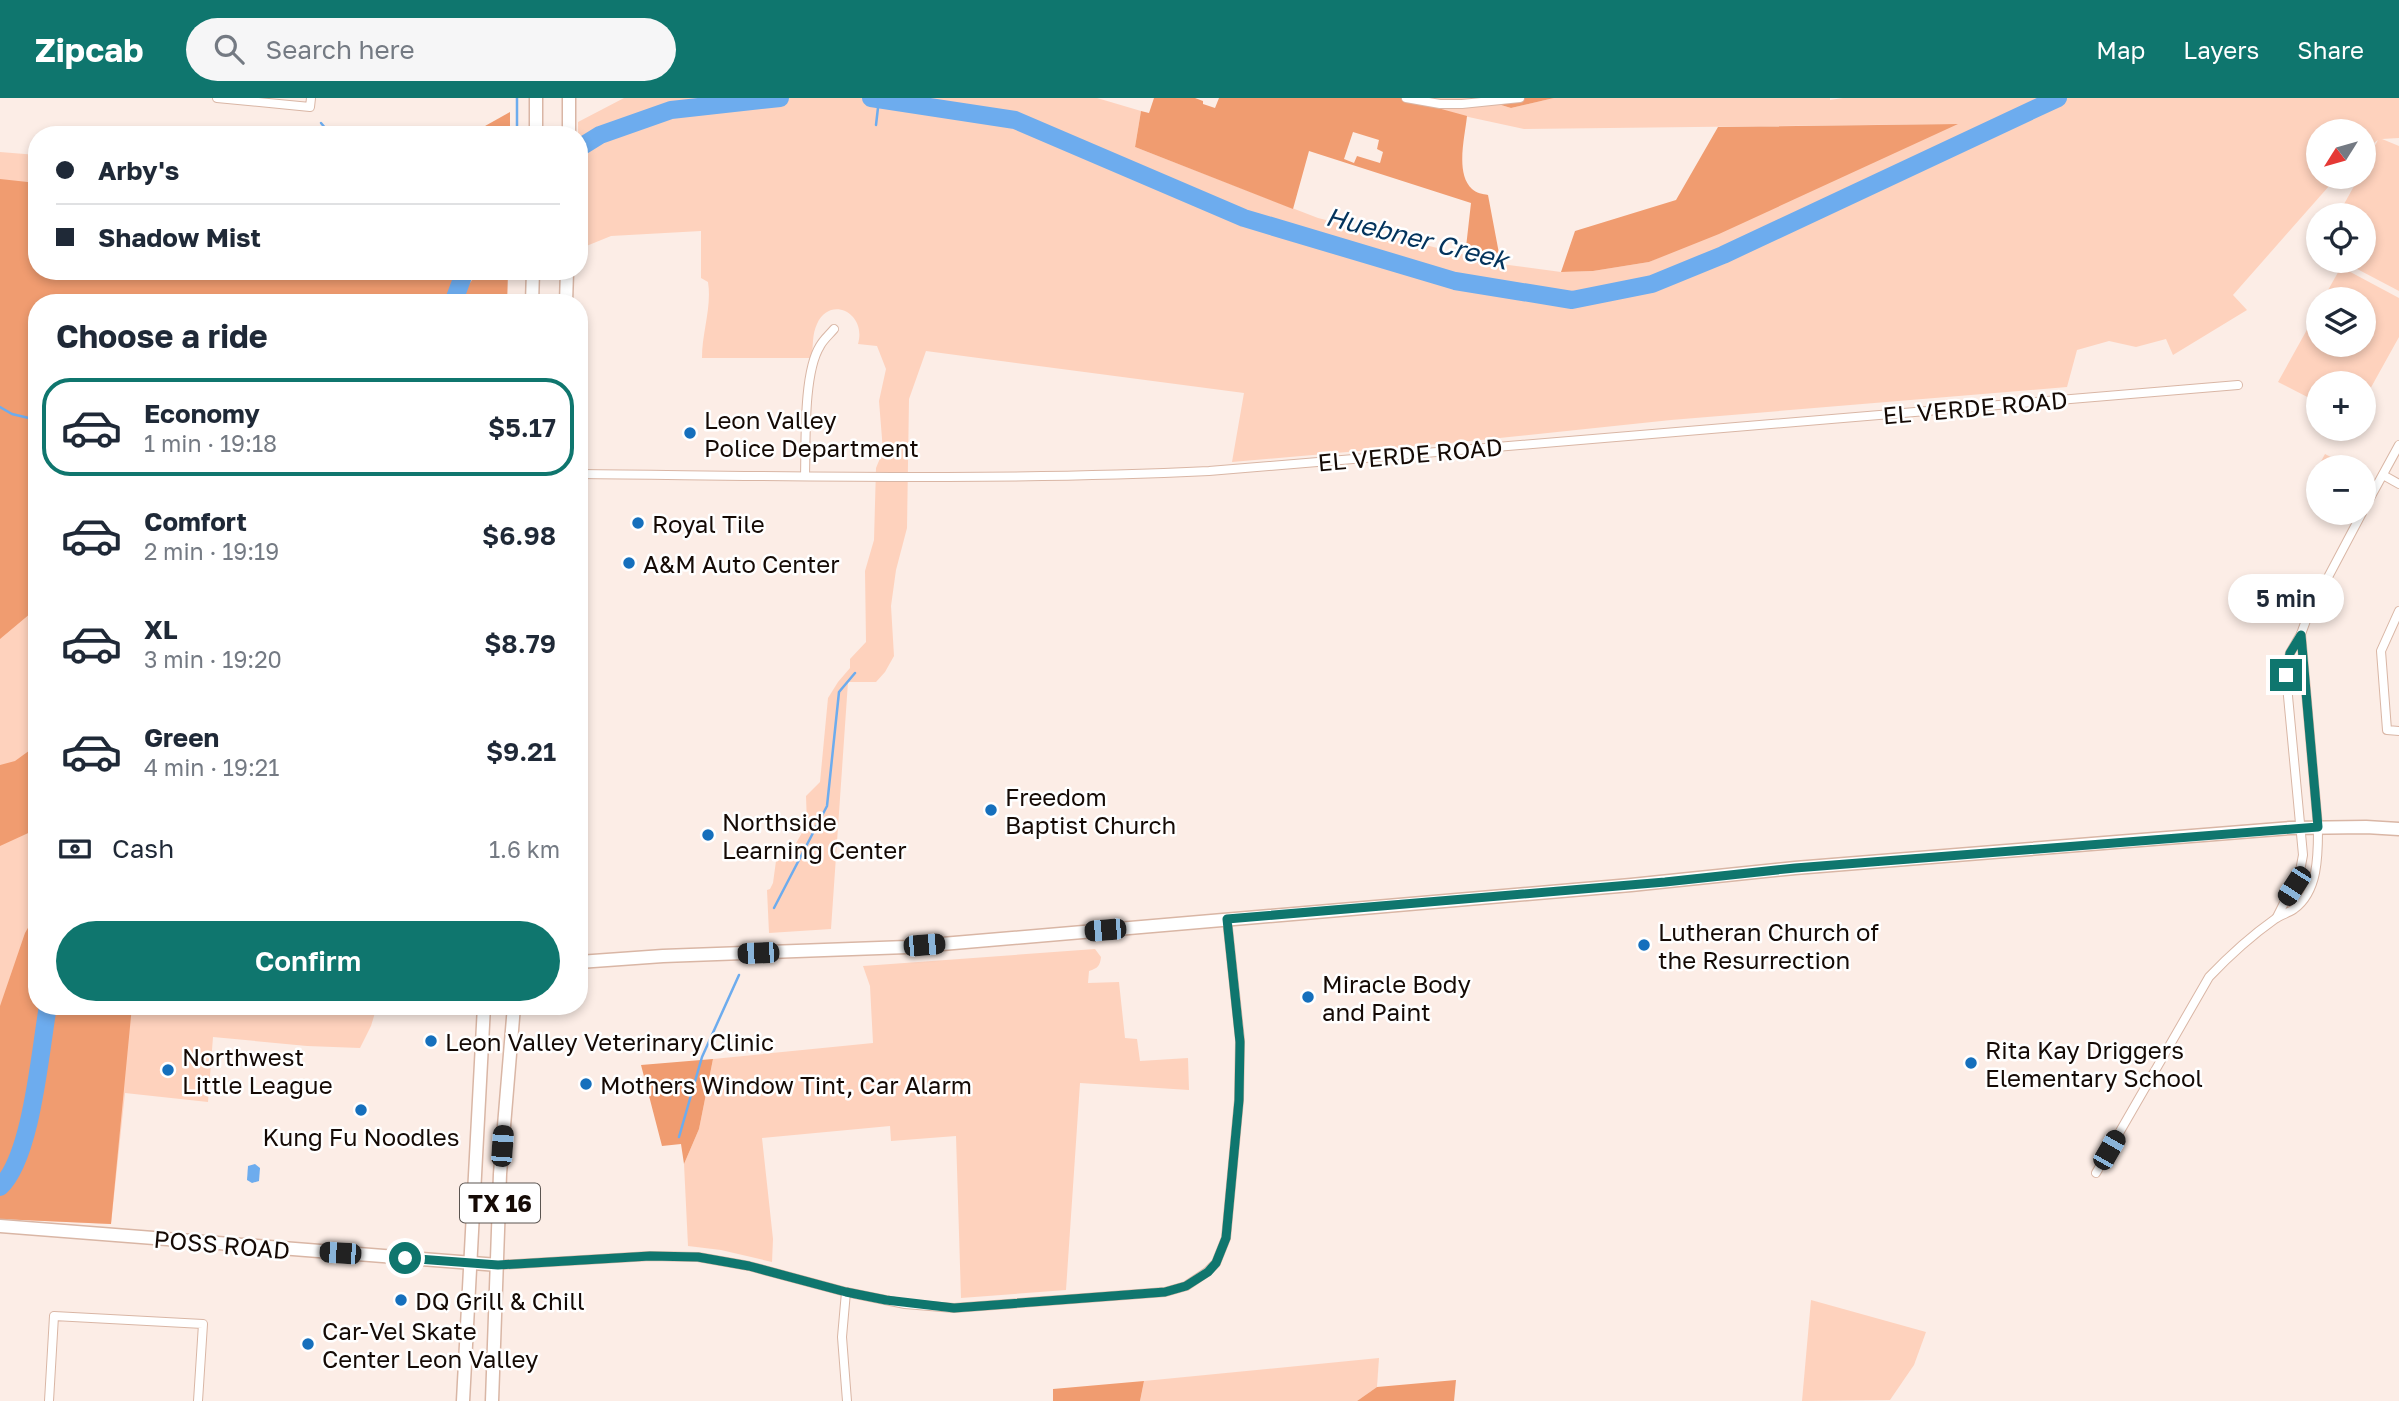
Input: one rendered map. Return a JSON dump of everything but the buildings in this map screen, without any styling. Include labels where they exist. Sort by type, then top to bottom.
[{"type":"main road","points":[[569,98],[569,126]]},
{"type":"main road","points":[[536,104],[536,126]]},
{"type":"main road","points":[[588,961],[898,947],[1665,882],[1783,869],[2300,827],[2399,829]]},
{"type":"main road","name":"TX 16","points":[[463,1401],[483,1015]]},
{"type":"main road","name":"TX 16","points":[[492,1401],[500,1174],[512,1015]]},
{"type":"main road","name":"POSS ROAD","points":[[0,1226],[498,1265]]},
{"type":"street","points":[[217,98],[310,102]]},
{"type":"street","points":[[1406,98],[1440,104],[1520,98]]},
{"type":"street","points":[[805,476],[807,401],[814,359],[819,346],[834,329]]},
{"type":"street","name":"EL VERDE ROAD","points":[[588,474],[1104,476],[1209,471],[2238,385]]},
{"type":"street","points":[[2376,486],[2399,445]]},
{"type":"street","points":[[2382,475],[2399,484]]},
{"type":"street","points":[[2277,917],[2300,871],[2303,855],[2286,675],[2290,653],[2356,525]]},
{"type":"street","points":[[2399,611],[2381,651],[2387,730],[2399,731]]},
{"type":"street","points":[[2096,1173],[2208,977],[2277,917],[2295,908],[2304,898],[2314,877],[2318,858],[2318,827],[2301,635]]},
{"type":"street","name":"POSS ROAD","points":[[498,1265],[650,1256],[698,1257],[749,1266],[846,1292],[905,1304],[954,1308],[1165,1292],[1186,1286],[1208,1272],[1216,1263],[1226,1238],[1239,1100],[1240,1040],[1227,919]]},
{"type":"street","points":[[846,1292],[842,1337],[847,1401]]},
{"type":"street","points":[[49,1401],[54,1316],[203,1324],[198,1401]]},
{"type":"shaded area","points":[[624,98],[1097,98],[1141,111],[1135,147],[1318,218],[1501,264],[1561,272],[1593,271],[1649,262],[1956,124],[1524,129],[1450,113],[1401,98],[1478,98],[1511,108],[1554,98],[2399,98],[2399,138],[2382,139],[2399,146],[2399,291],[2365,273],[2376,273],[2376,203],[2345,203],[2352,189],[2376,189],[2376,119],[2306,119],[2306,189],[2326,189],[2314,203],[2306,203],[2306,212],[2233,295],[2247,310],[2173,355],[2166,339],[2136,347],[2109,341],[2077,350],[2067,387],[1671,420],[1232,462],[1244,393],[926,351],[909,399],[907,528],[896,570],[891,606],[894,656],[876,682],[848,682],[831,929],[769,933],[767,890],[773,883],[776,861],[787,859],[807,824],[806,796],[820,782],[828,698],[850,668],[850,659],[866,642],[865,571],[874,540],[876,468],[883,451],[879,401],[886,369],[877,346],[858,344],[857,324],[852,316],[838,309],[823,315],[817,324],[813,336],[812,358],[702,358],[709,291],[708,282],[701,278],[701,231],[611,236],[588,245],[588,126],[578,126],[578,122]]},
{"type":"shaded area","points":[[1154,98],[1195,98],[1215,108],[1219,98],[1401,98],[1467,116],[1462,154],[1464,174],[1472,189],[1488,195],[1501,264],[1465,256],[1471,203],[1309,151],[1293,209],[1135,147],[1141,111],[1149,113]],"holes":[[[1353,132],[1379,140],[1377,149],[1383,152],[1380,163],[1357,156],[1354,163],[1344,159]]]},
{"type":"shaded area","points":[[1478,98],[1554,98],[1511,108]]},
{"type":"shaded area","points":[[510,112],[510,126],[485,126]]},
{"type":"shaded area","points":[[1958,124],[1719,234],[1649,262],[1593,271],[1561,272],[1575,231],[1676,200],[1718,127]]},
{"type":"shaded area","points":[[0,152],[28,154],[28,280],[508,280],[507,294],[28,294],[28,1015],[374,1015],[360,1048],[213,1037],[208,1102],[125,1093],[111,1224],[0,1219]]},
{"type":"shaded area","points":[[0,179],[28,182],[28,280],[461,280],[464,291],[472,280],[508,280],[507,294],[28,294],[28,616],[0,639]]},
{"type":"shaded area","points":[[2338,273],[2352,273],[2399,298],[2399,337],[2376,378],[2376,371],[2306,371],[2306,396],[2278,382],[2306,331],[2306,357],[2376,357],[2376,287],[2330,287]]},
{"type":"shaded area","points":[[28,752],[28,833],[0,846],[0,765],[15,761]]},
{"type":"shaded area","points":[[28,928],[28,1015],[131,1015],[111,1224],[0,1219],[0,1006]]},
{"type":"shaded area","points":[[1095,949],[1101,960],[1095,969],[1089,971],[1088,983],[1119,982],[1125,1038],[1137,1039],[1140,1061],[1188,1058],[1189,1090],[1080,1083],[1066,1290],[961,1298],[956,1136],[891,1141],[890,1126],[762,1138],[773,1239],[772,1262],[721,1250],[688,1246],[684,1164],[699,1129],[713,1059],[873,1043],[870,986],[863,966]]},
{"type":"shaded area","points":[[713,1059],[699,1129],[684,1164],[681,1144],[662,1146],[641,1065]]},
{"type":"shaded area","points":[[1811,1300],[1926,1332],[1914,1365],[1890,1400],[1802,1401]]},
{"type":"shaded area","points":[[1379,1358],[1377,1387],[1357,1401],[1140,1401],[1144,1381]]},
{"type":"shaded area","points":[[1456,1380],[1454,1401],[1357,1401],[1377,1387]]},
{"type":"shaded area","points":[[1144,1381],[1140,1401],[1053,1401],[1053,1389]]},
{"type":"water","points":[[255,1164],[260,1168],[259,1181],[252,1183],[247,1180],[248,1166]]},
{"type":"waterway","points":[[517,98],[517,126]]},
{"type":"waterway","name":"Huebner Creek","points":[[588,142],[600,135],[671,110],[780,98]]},
{"type":"waterway","name":"Huebner Creek","points":[[871,98],[1015,120],[1244,218],[1455,281],[1572,300],[1652,284],[1723,255],[2058,98]]},
{"type":"waterway","points":[[876,125],[879,99]]},
{"type":"waterway","name":"Huebner Creek","points":[[456,294],[462,280]]},
{"type":"waterway","points":[[0,407],[12,414],[28,418]]},
{"type":"waterway","points":[[774,908],[827,806],[839,692],[855,673]]},
{"type":"waterway","points":[[679,1137],[702,1057],[739,975]]},
{"type":"waterway","name":"Huebner Creek","points":[[0,1187],[11,1172],[27,1128],[47,1015]]},
{"type":"place","name":"Leon Valley Police Department","points":[[690,433]]},
{"type":"place","name":"Royal Tile","points":[[638,523]]},
{"type":"place","name":"A&M Auto Center","points":[[629,563]]},
{"type":"place","name":"Freedom Baptist Church","points":[[991,810]]},
{"type":"place","name":"Northside Learning Center","points":[[708,835]]},
{"type":"place","name":"Lutheran Church of the Resurrection","points":[[1644,945]]},
{"type":"place","name":"Miracle Body and Paint","points":[[1308,997]]},
{"type":"place","name":"Leon Valley Veterinary Clinic","points":[[431,1041]]},
{"type":"place","name":"Rita Kay Driggers Elementary School","points":[[1971,1063]]},
{"type":"place","name":"Northwest Little League","points":[[168,1070]]},
{"type":"place","name":"Mothers Window Tint, Car Alarm","points":[[586,1084]]},
{"type":"place","name":"Kung Fu Noodles","points":[[361,1110]]},
{"type":"place","name":"DQ Grill & Chill","points":[[401,1300]]},
{"type":"place","name":"Car-Vel Skate Center Leon Valley","points":[[308,1344]]},
{"type":"route","points":[[405,1258],[498,1265],[650,1256],[698,1257],[749,1266],[846,1292],[905,1304],[954,1308],[1165,1292],[1186,1286],[1208,1272],[1216,1263],[1226,1238],[1239,1100],[1240,1042],[1227,919],[1665,882],[1758,871],[2318,827],[2301,635],[2290,653],[2286,675]]}]
